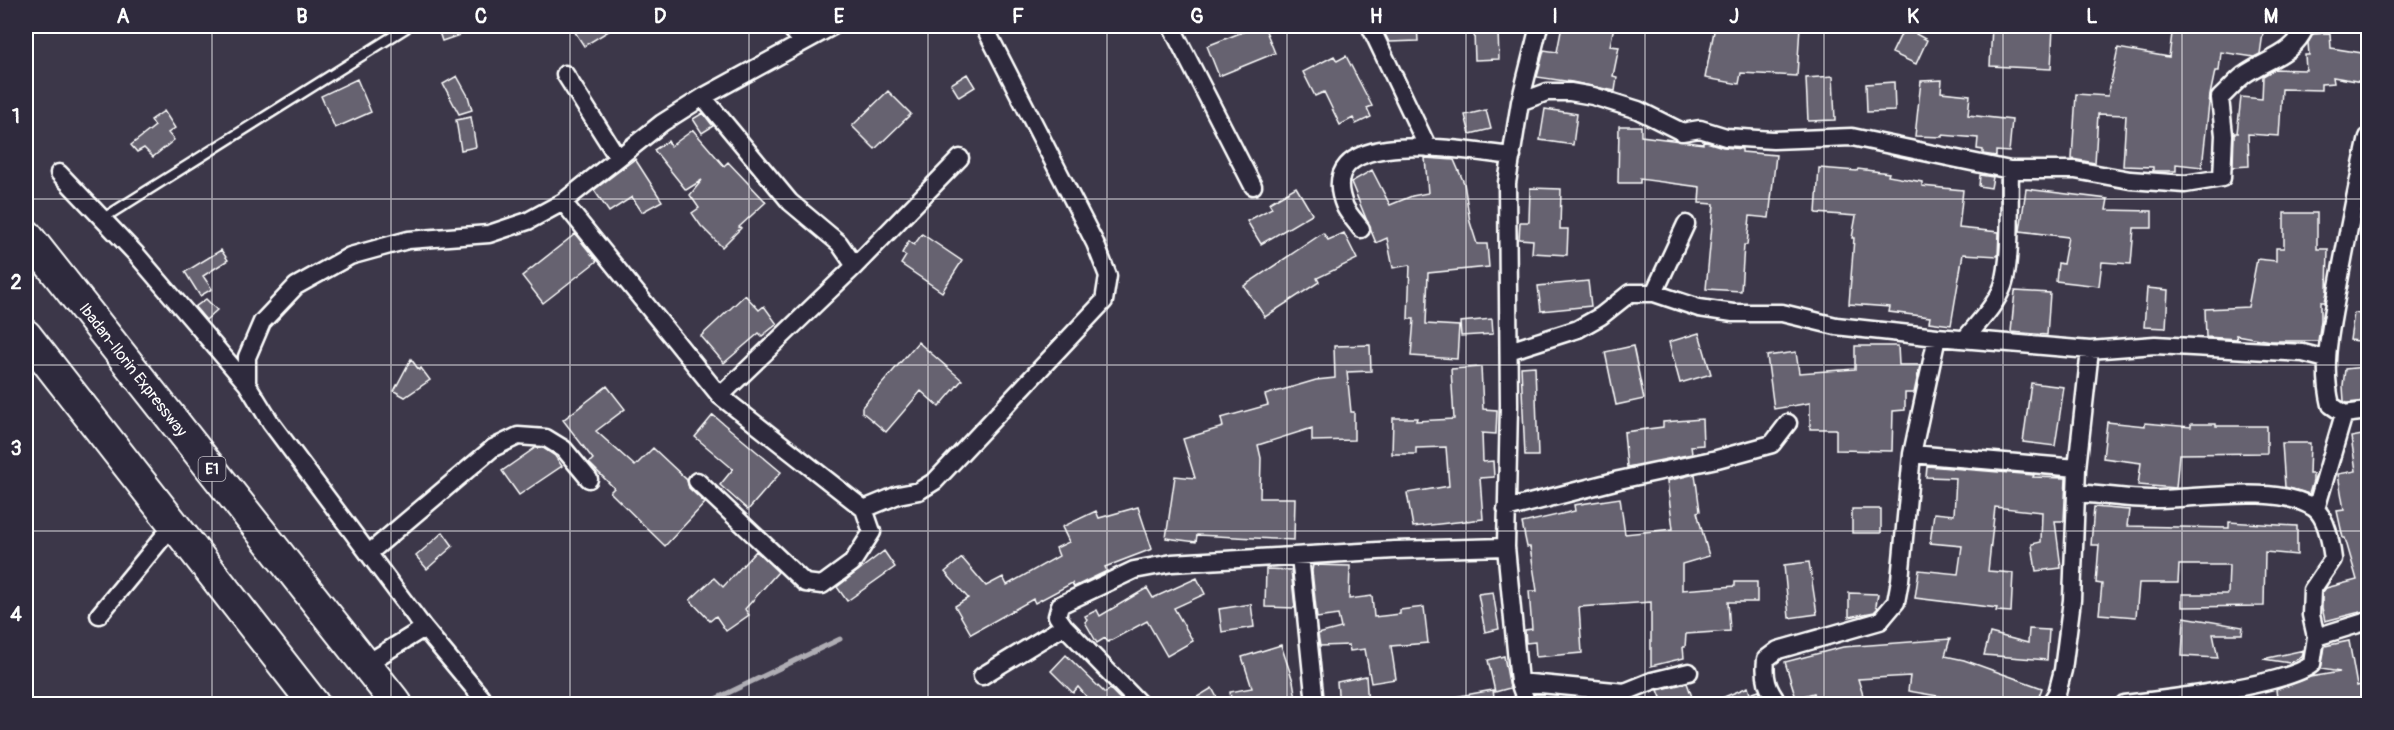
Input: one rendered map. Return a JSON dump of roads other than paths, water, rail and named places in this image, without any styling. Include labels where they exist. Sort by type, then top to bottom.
[{"type":"highway","name":"Ibadan-Ilorin Expressway","points":[[26,234],[397,705]]},
{"type":"highway","points":[[26,335],[314,705]]},
{"type":"street","points":[[789,26],[802,41]]},
{"type":"street","points":[[247,384],[247,357],[262,322],[296,286],[350,256],[408,240],[489,234],[528,221],[563,202],[662,123],[703,97],[833,26]]},
{"type":"street","points":[[864,509],[898,495],[919,491],[935,482],[1104,301],[1108,276],[1095,243],[984,26]]},
{"type":"street","points":[[1171,26],[1253,186]]},
{"type":"street","points":[[1370,26],[1428,148]]},
{"type":"street","points":[[1527,705],[1519,682],[1506,547],[1509,351],[1507,183],[1520,102],[1539,26]]},
{"type":"street","points":[[1520,102],[1547,92],[1570,92],[1593,96],[1638,110],[1682,132],[1700,129],[1726,137],[1773,140],[1852,137],[2010,170],[2075,171],[2130,180],[2185,184],[2222,178],[2224,135],[2220,98],[2244,75],[2278,57],[2293,45],[2300,39],[2306,26]]},
{"type":"street","points":[[565,74],[618,158]]},
{"type":"street","points":[[703,97],[790,202],[839,243],[855,266]]},
{"type":"street","points":[[2368,137],[2351,212],[2325,359],[2327,390],[2331,405],[2344,414],[2368,411]]},
{"type":"street","points":[[1361,229],[1346,208],[1340,186],[1342,172],[1349,163],[1379,148],[1406,146],[1512,156]]},
{"type":"street","points":[[720,396],[855,266],[960,158]]},
{"type":"street","points":[[1965,339],[1994,302],[2003,285],[2008,258],[2010,170]]},
{"type":"street","points":[[59,173],[136,254],[247,384],[271,423],[424,628],[487,705]]},
{"type":"street","points":[[563,202],[720,396],[864,509],[872,532],[852,563],[822,585],[805,583],[698,481]]},
{"type":"street","points":[[1654,293],[1686,224]]},
{"type":"street","points":[[1509,351],[1578,329],[1601,316],[1630,293],[1654,293],[1699,308],[1733,313],[1782,313],[1836,326],[1936,337],[2090,350],[2155,345],[2303,353],[2325,359]]},
{"type":"street","points":[[1779,705],[1769,692],[1764,675],[1766,659],[1778,650],[1880,621],[1896,602],[1912,454],[1936,337]]},
{"type":"street","points":[[2049,705],[2057,693],[2064,670],[2072,600],[2077,468],[2090,350]]},
{"type":"street","points":[[2316,509],[2344,414]]},
{"type":"street","points":[[1506,509],[1772,444],[1788,423]]},
{"type":"street","points":[[369,553],[493,448],[518,436],[546,438],[564,449],[588,479]]},
{"type":"street","points":[[1912,454],[2077,468]]},
{"type":"street","points":[[2077,493],[2155,499],[2222,495],[2295,499],[2316,509],[2329,534],[2333,559],[2312,590],[2311,615],[2316,637],[2312,664],[2305,670],[2274,680],[2165,700],[2124,705]]},
{"type":"street","points":[[99,615],[173,525]]},
{"type":"street","points":[[1140,705],[1064,626],[1057,616],[1060,605],[1134,570],[1172,563],[1395,550],[1506,547]]},
{"type":"street","points":[[1300,556],[1315,705]]},
{"type":"street","points":[[2316,637],[2368,621]]},
{"type":"street","points":[[982,676],[1064,626]]},
{"type":"street","points":[[366,664],[424,628]]},
{"type":"street","points":[[1519,682],[1625,692],[1652,681],[1689,672]]},
{"type":"lane","points":[[102,219],[406,28]]},
{"type":"waterway","points":[[705,704],[840,639]]}]
